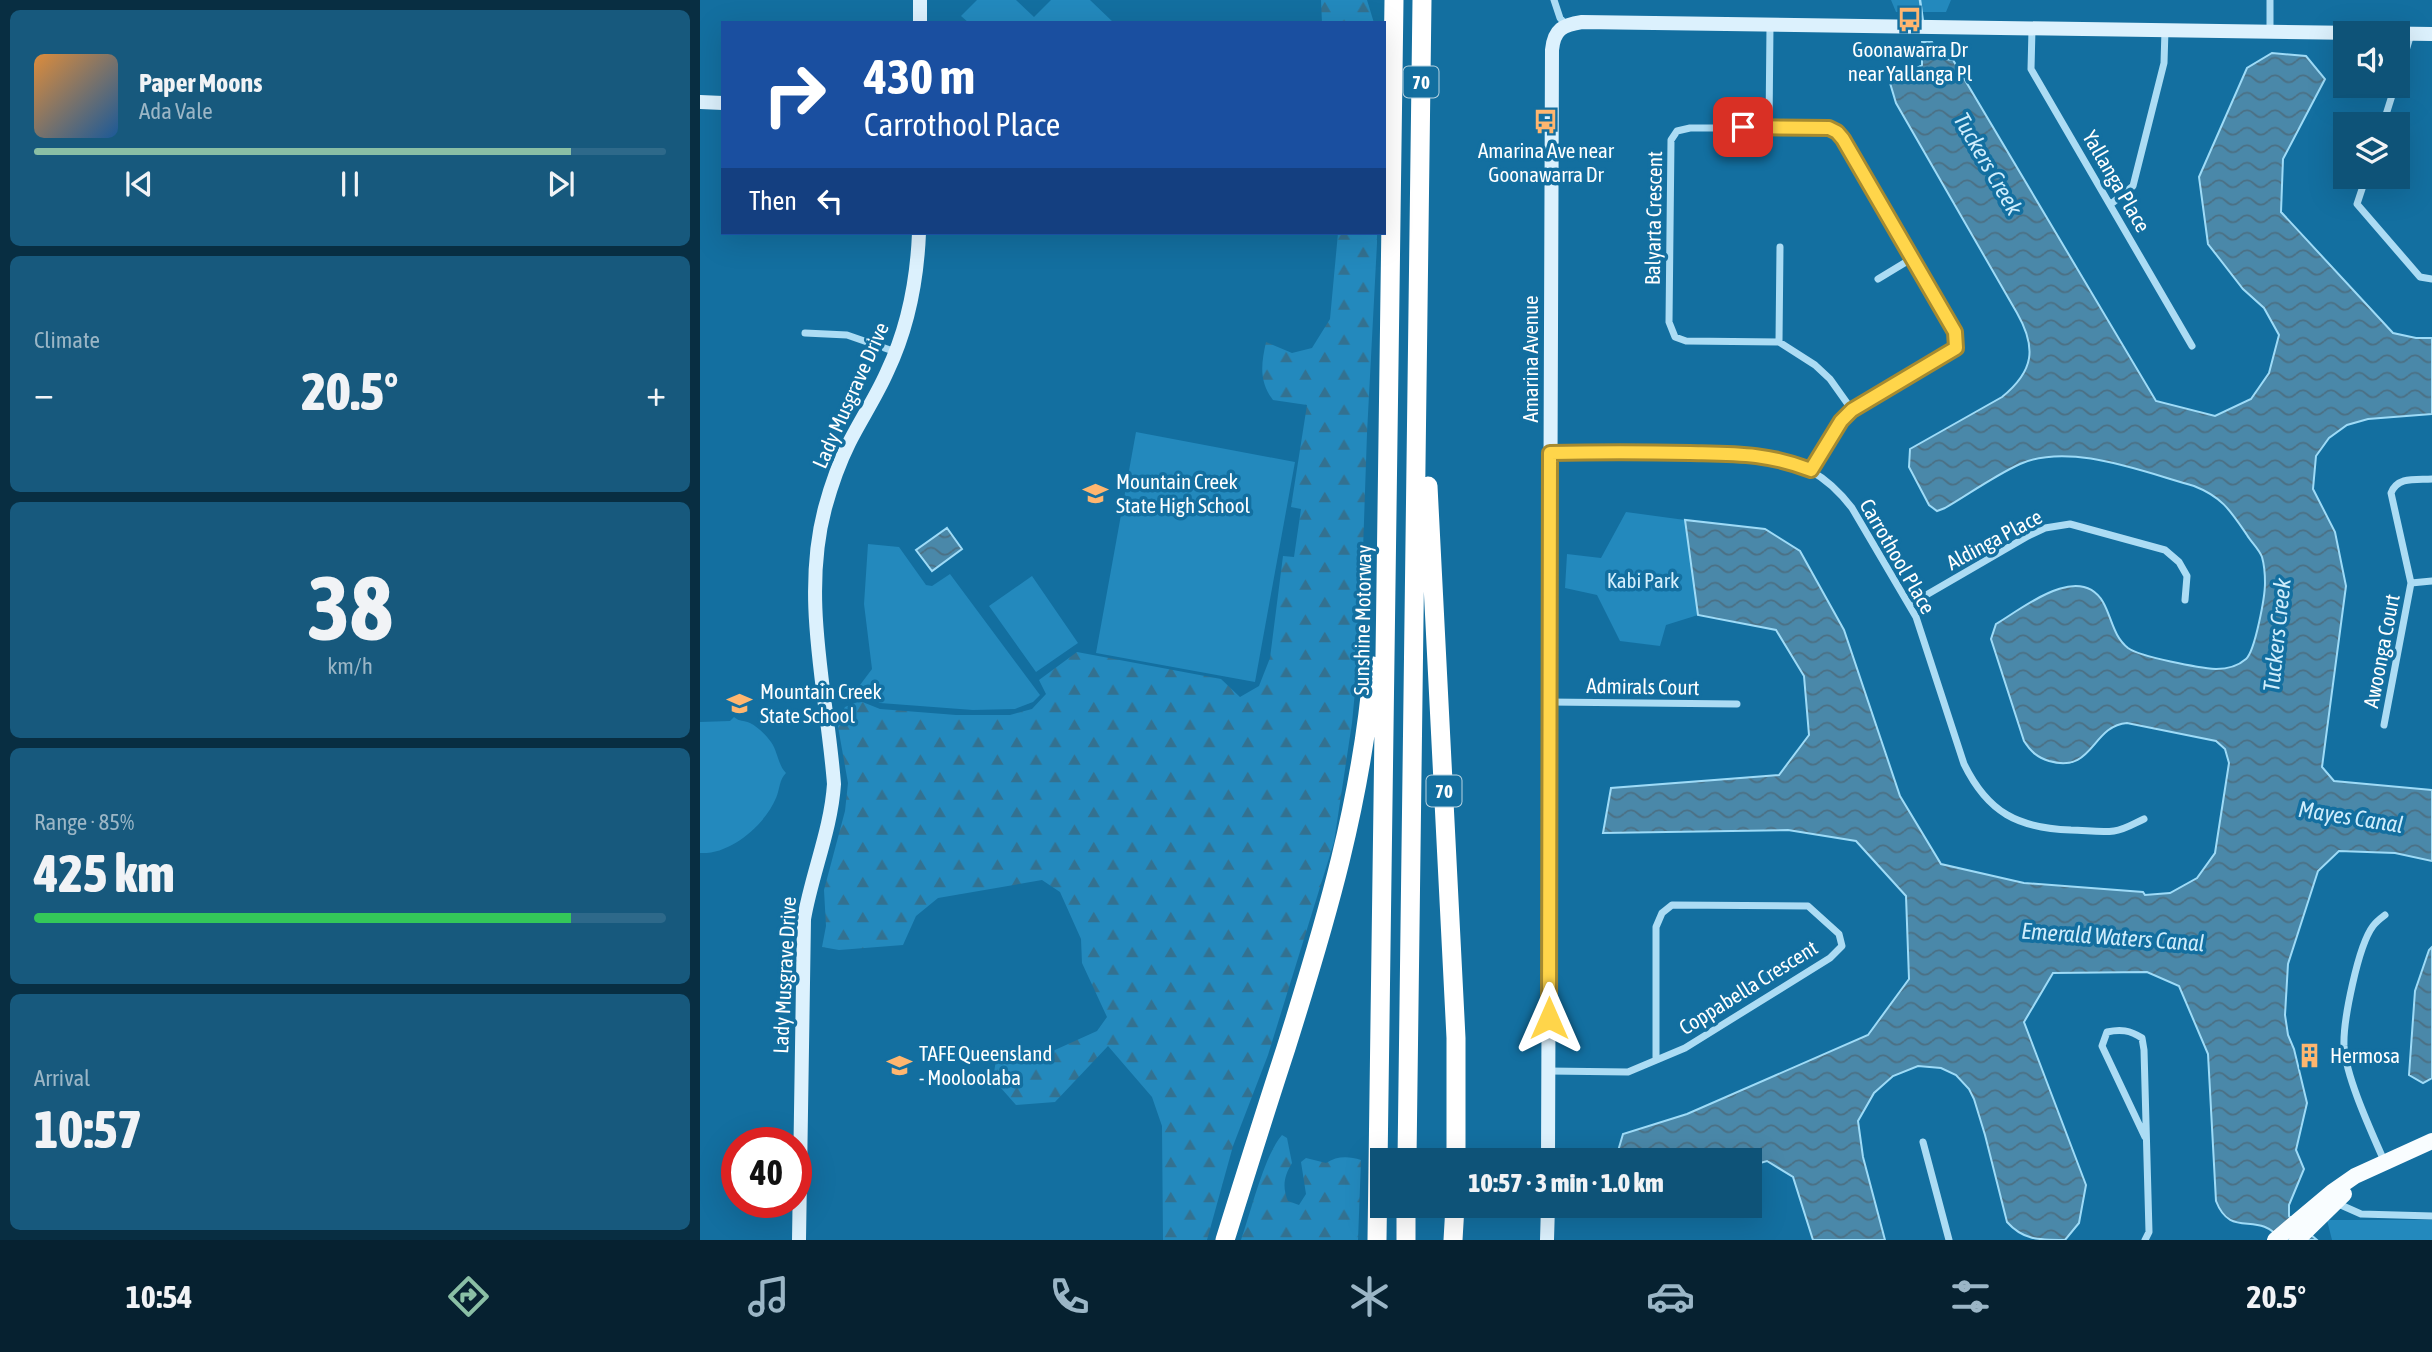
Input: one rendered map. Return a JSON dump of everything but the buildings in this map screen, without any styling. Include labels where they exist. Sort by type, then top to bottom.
[{"type":"highway","name":"Sunshine Motorway","points":[[1377,1240],[1394,0]]},
{"type":"highway","name":"70","points":[[1422,0],[1417,424],[1425,438],[1456,1038],[1456,1148]]},
{"type":"highway","points":[[1407,1148],[1417,424]]},
{"type":"highway","name":"70","points":[[1225,1240],[1340,868],[1365,740],[1377,617],[1385,601]]},
{"type":"highway","points":[[1406,1218],[1406,1240]]},
{"type":"highway","points":[[1453,1240],[1454,1218]]},
{"type":"main road","points":[[2275,1240],[2302,1230],[2328,1202],[2379,1167],[2432,1141]]},
{"type":"street","points":[[920,0],[920,21]]},
{"type":"street","points":[[1554,0],[1560,18],[1566,25],[1582,22],[2432,34]]},
{"type":"street","points":[[2270,0],[2270,31]]},
{"type":"street","name":"Amarina Avenue","points":[[1548,1148],[1552,50],[1555,36],[1559,29],[1566,25]]},
{"type":"street","points":[[1769,127],[1770,26]]},
{"type":"street","name":"Yallanga Place","points":[[2032,28],[2031,69],[2192,346]]},
{"type":"street","points":[[2111,204],[2133,186],[2164,63],[2165,30]]},
{"type":"street","points":[[2410,39],[2412,33]]},
{"type":"street","points":[[700,102],[721,103]]},
{"type":"street","name":"Balyarta Crescent","points":[[1779,342],[1686,341],[1675,337],[1669,322],[1671,140],[1677,131],[1690,128],[1769,127],[1829,128],[1837,132],[1955,332],[1956,348],[1852,410],[1841,421],[1811,470]]},
{"type":"street","points":[[2362,189],[2357,204],[2420,277],[2432,279]]},
{"type":"street","name":"Lady Musgrave Drive","points":[[799,1240],[804,919],[809,885],[832,811],[834,784],[816,610],[817,556],[825,510],[835,478],[901,340],[915,280],[919,235]]},
{"type":"street","points":[[1780,247],[1779,342],[1815,365],[1852,410]]},
{"type":"street","points":[[1878,279],[1911,259]]},
{"type":"street","points":[[805,333],[847,335],[896,352]]},
{"type":"street","name":"Carrothool Place","points":[[1550,453],[1756,455],[1775,457],[1811,470],[1841,494],[1852,508],[1916,617],[1973,784],[1996,808],[2024,824],[2048,829],[2116,831],[2144,819]]},
{"type":"street","points":[[2432,478],[2400,481],[2391,493],[2411,583],[2432,581]]},
{"type":"street","name":"Aldinga Place","points":[[1909,605],[2028,536],[2045,528],[2070,524],[2165,550],[2179,562],[2187,576],[2185,600]]},
{"type":"street","name":"Awoonga Court","points":[[2384,725],[2411,583]]},
{"type":"street","name":"Admirals Court","points":[[1549,702],[1737,704]]},
{"type":"street","name":"Coppabella Crescent","points":[[1549,1071],[1628,1072],[1685,1048],[1830,958],[1842,946],[1839,934],[1808,906],[1672,905],[1662,913],[1656,927],[1656,1060]]},
{"type":"street","points":[[2379,1167],[2344,1045],[2354,974],[2372,926],[2385,915]]},
{"type":"street","points":[[2145,1137],[2102,1046],[2107,1032],[2119,1029],[2134,1033],[2141,1038],[2144,1050],[2149,1232],[2145,1240]]},
{"type":"street","points":[[1923,1142],[1949,1240]]},
{"type":"street","points":[[2328,1202],[2361,1214],[2432,1216]]},
{"type":"street","points":[[1547,1240],[1548,1218]]},
{"type":"green space","points":[[977,0],[1016,0],[1034,17],[1051,0],[1090,0],[1112,21],[967,21],[961,16]]},
{"type":"green space","points":[[1321,0],[1367,0],[1373,21],[1322,21]]},
{"type":"green space","points":[[1891,0],[1951,0],[1946,12],[1896,12]]},
{"type":"green space","points":[[1338,235],[1377,235],[1360,638],[1352,723],[1334,842],[1268,1055],[1233,1146],[1207,1240],[1163,1240],[1162,1126],[1152,1097],[1108,1046],[1055,1102],[1016,1105],[993,1079],[996,1060],[1046,1054],[1097,1031],[1107,1017],[1082,963],[1081,939],[1060,892],[1042,880],[938,898],[916,916],[903,945],[839,950],[822,947],[826,926],[824,890],[845,811],[848,783],[837,721],[845,707],[860,701],[880,709],[956,715],[1010,715],[1032,709],[1046,694],[1039,680],[1077,652],[1221,679],[1240,697],[1259,686],[1270,658],[1283,556],[1294,557],[1301,509],[1291,507],[1307,405],[1273,400],[1263,379],[1264,350],[1266,342],[1292,353],[1312,348],[1330,319]]},
{"type":"green space","points":[[1136,432],[1295,462],[1255,682],[1096,653]]},
{"type":"green space","name":"Kabi Park","points":[[1626,512],[1685,520],[1698,615],[1666,625],[1660,646],[1620,641],[1597,595],[1565,588],[1567,554],[1601,558]]},
{"type":"green space","points":[[868,544],[899,547],[926,585],[932,586],[950,574],[1040,695],[1033,702],[1015,709],[973,710],[880,703],[857,689],[872,669],[864,604]]},
{"type":"green space","points":[[1032,576],[1078,643],[1036,672],[989,606]]},
{"type":"green space","points":[[734,717],[748,722],[764,734],[786,773],[771,808],[755,828],[723,849],[700,853],[700,722],[730,721]]},
{"type":"green space","points":[[1282,1135],[1287,1138],[1292,1163],[1285,1182],[1286,1196],[1288,1201],[1299,1205],[1306,1194],[1301,1162],[1306,1158],[1326,1163],[1343,1157],[1361,1160],[1358,1240],[1241,1240],[1269,1156]]},
{"type":"green space","points":[[2327,1220],[2432,1220],[2432,1240],[2332,1240]]},
{"type":"water","points":[[1922,42],[1932,42],[1939,58],[1953,60],[2156,401],[2215,416],[2251,399],[2269,373],[2279,335],[2264,308],[2243,289],[2208,244],[2199,177],[2247,68],[2272,53],[2306,56],[2325,79],[2283,159],[2281,212],[2393,333],[2432,338],[2432,414],[2368,419],[2347,425],[2329,438],[2316,456],[2313,489],[2335,532],[2346,586],[2322,767],[2334,781],[2432,790],[2432,861],[2395,853],[2339,851],[2318,871],[2288,964],[2285,1015],[2307,1103],[2296,1150],[2304,1169],[2289,1205],[2289,1216],[2317,1240],[2281,1240],[2263,1226],[2237,1222],[2222,1213],[2216,1201],[2208,1054],[2179,986],[2147,972],[2053,973],[2024,1022],[2086,1185],[2079,1223],[2065,1240],[2025,1236],[2007,1222],[1974,1099],[1956,1075],[1941,1068],[1918,1066],[1893,1076],[1874,1093],[1858,1121],[1863,1157],[1885,1240],[1813,1240],[1793,1177],[1767,1161],[1762,1162],[1762,1148],[1619,1148],[1623,1134],[1687,1114],[1868,1035],[1909,979],[1906,896],[1856,841],[1788,830],[1603,833],[1611,788],[1779,775],[1809,735],[1804,676],[1776,630],[1698,615],[1685,520],[1765,529],[1800,551],[1844,630],[1900,796],[1941,864],[2024,883],[2143,892],[2145,895],[2170,893],[2197,878],[2215,853],[2229,763],[2225,749],[2216,741],[2127,723],[2106,732],[2075,761],[2064,763],[2041,758],[2024,741],[1991,639],[1996,624],[2035,599],[2066,587],[2080,586],[2093,591],[2103,602],[2119,638],[2128,648],[2145,655],[2208,668],[2239,664],[2249,654],[2256,635],[2265,577],[2261,554],[2230,511],[2212,495],[2194,486],[2130,467],[2061,456],[2020,464],[1937,511],[1929,505],[1909,467],[1910,449],[2002,397],[2021,378],[2029,358],[2028,337],[2017,313],[1896,103],[1890,83],[1922,65]]},
{"type":"water","points":[[947,528],[962,549],[932,571],[916,550]]},
{"type":"water","points":[[2432,947],[2432,1078],[2423,1083],[2409,1075],[2415,991]]},
{"type":"waterway","name":"Tuckers Creek","points":[[1920,0],[1923,22]]},
{"type":"place","name":"Goonawarra Dr near Yallanga Pl","points":[[1910,20]]},
{"type":"place","name":"Amarina Ave near Goonawarra Dr","points":[[1546,121]]},
{"type":"place","name":"Mountain Creek State High School","points":[[1096,493]]},
{"type":"place","name":"Mountain Creek State School","points":[[740,703]]},
{"type":"place","name":"Hermosa","points":[[2310,1055]]},
{"type":"place","name":"TAFE Queensland - Mooloolaba","points":[[899,1065]]},
{"type":"route","points":[[1549,1018],[1550,453],[1756,455],[1775,457],[1811,470],[1841,421],[1852,410],[1956,348],[1955,332],[1837,132],[1829,128],[1743,127]]},
{"type":"water label","name":"Mayes Canal","points":[[2351,817]]},
{"type":"water label","name":"Emerald Waters Canal","points":[[2113,937]]}]
